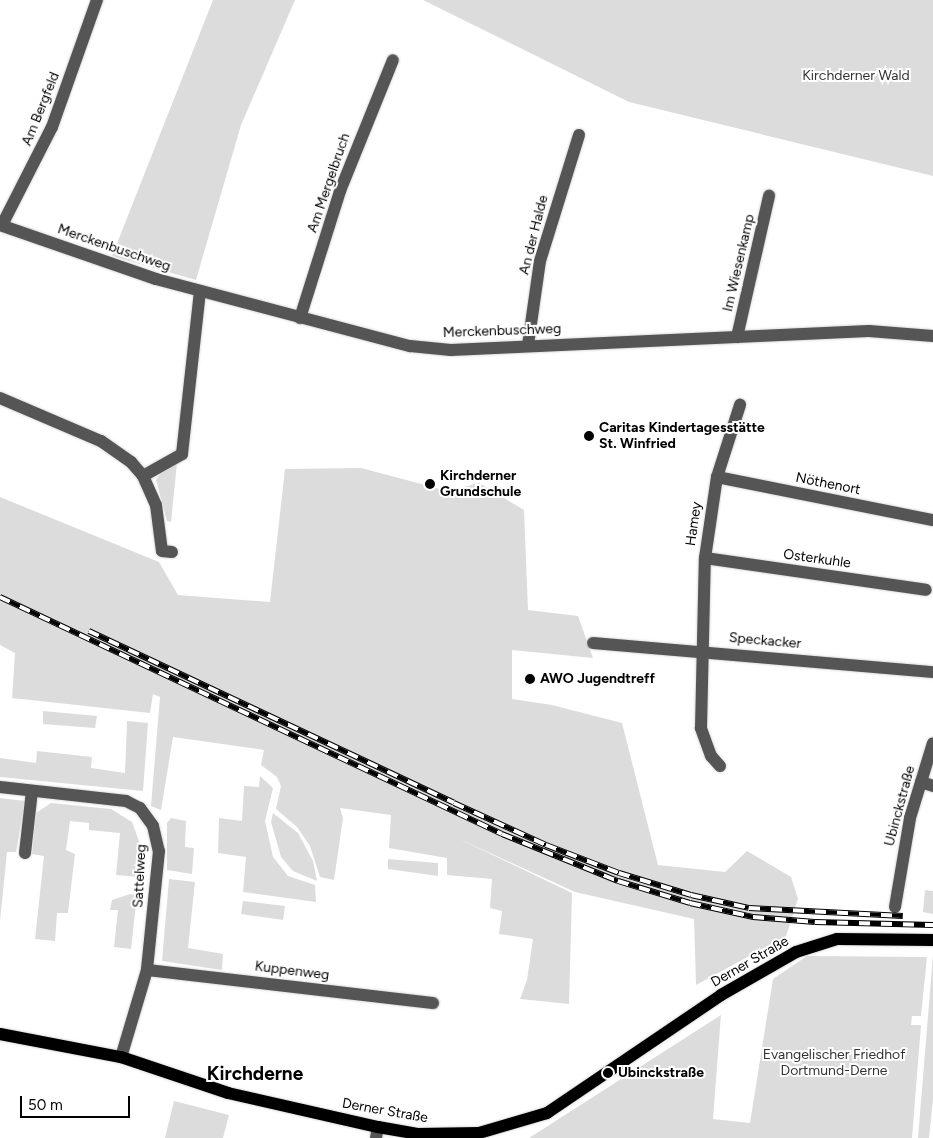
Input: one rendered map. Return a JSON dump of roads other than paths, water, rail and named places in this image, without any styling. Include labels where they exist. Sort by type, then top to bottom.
[{"type":"main road","name":"Derner Straße","points":[[0,1034],[121,1057],[228,1093],[377,1133],[447,1135],[479,1133],[513,1125],[547,1113],[689,1016],[796,952],[837,939],[933,940]]},
{"type":"street","name":"Am Bergfeld","points":[[1,225],[52,127],[97,0]]},
{"type":"street","name":"Am Mergelbruch","points":[[300,318],[340,191],[393,60]]},
{"type":"street","name":"An der Halde","points":[[528,345],[540,261],[579,135]]},
{"type":"street","name":"Im Wiesenkamp","points":[[737,336],[769,196]]},
{"type":"street","name":"Merckenbuschweg","points":[[1,225],[200,291],[410,346],[451,350],[528,345],[869,332],[933,336]]},
{"type":"street","points":[[143,476],[182,454],[200,291]]},
{"type":"street","points":[[0,398],[101,441],[131,462],[143,476],[156,505],[162,551],[172,552]]},
{"type":"street","name":"Hamey","points":[[720,766],[711,756],[701,728],[705,651],[705,558],[717,477],[740,406]]},
{"type":"street","name":"Nöthenort","points":[[717,477],[933,520]]},
{"type":"street","name":"Osterkuhle","points":[[705,558],[926,590]]},
{"type":"street","name":"Speckacker","points":[[593,643],[705,651],[933,672]]},
{"type":"street","name":"Ubinckstraße","points":[[895,907],[903,849],[927,784],[933,743]]},
{"type":"street","name":"Sattelweg","points":[[0,787],[126,801],[148,817],[158,851],[147,970],[121,1057]]},
{"type":"street","points":[[25,853],[32,791]]},
{"type":"street","name":"Kuppenweg","points":[[147,970],[433,1003]]},
{"type":"railway","points":[[0,597],[502,834],[618,881],[690,903],[753,917],[815,922],[933,925]]},
{"type":"railway","points":[[89,631],[454,803],[546,845],[619,873],[691,895],[749,908],[903,916]]},
{"type":"place","name":"Caritas Kindertagesstätte St. Winfried","points":[[589,436]]},
{"type":"place","name":"Kirchderner Grundschule","points":[[430,484]]},
{"type":"place","name":"AWO Jugendtreff","points":[[530,679]]},
{"type":"place","name":"Ubinckstraße","points":[[608,1073]]},
{"type":"district","name":"Kirchderne","points":[[255,1074]]},
{"type":"park label","name":"Kirchderner Wald","points":[[856,76]]},
{"type":"park label","name":"Evangelischer Friedhof Dortmund-Derne","points":[[834,1064]]}]
